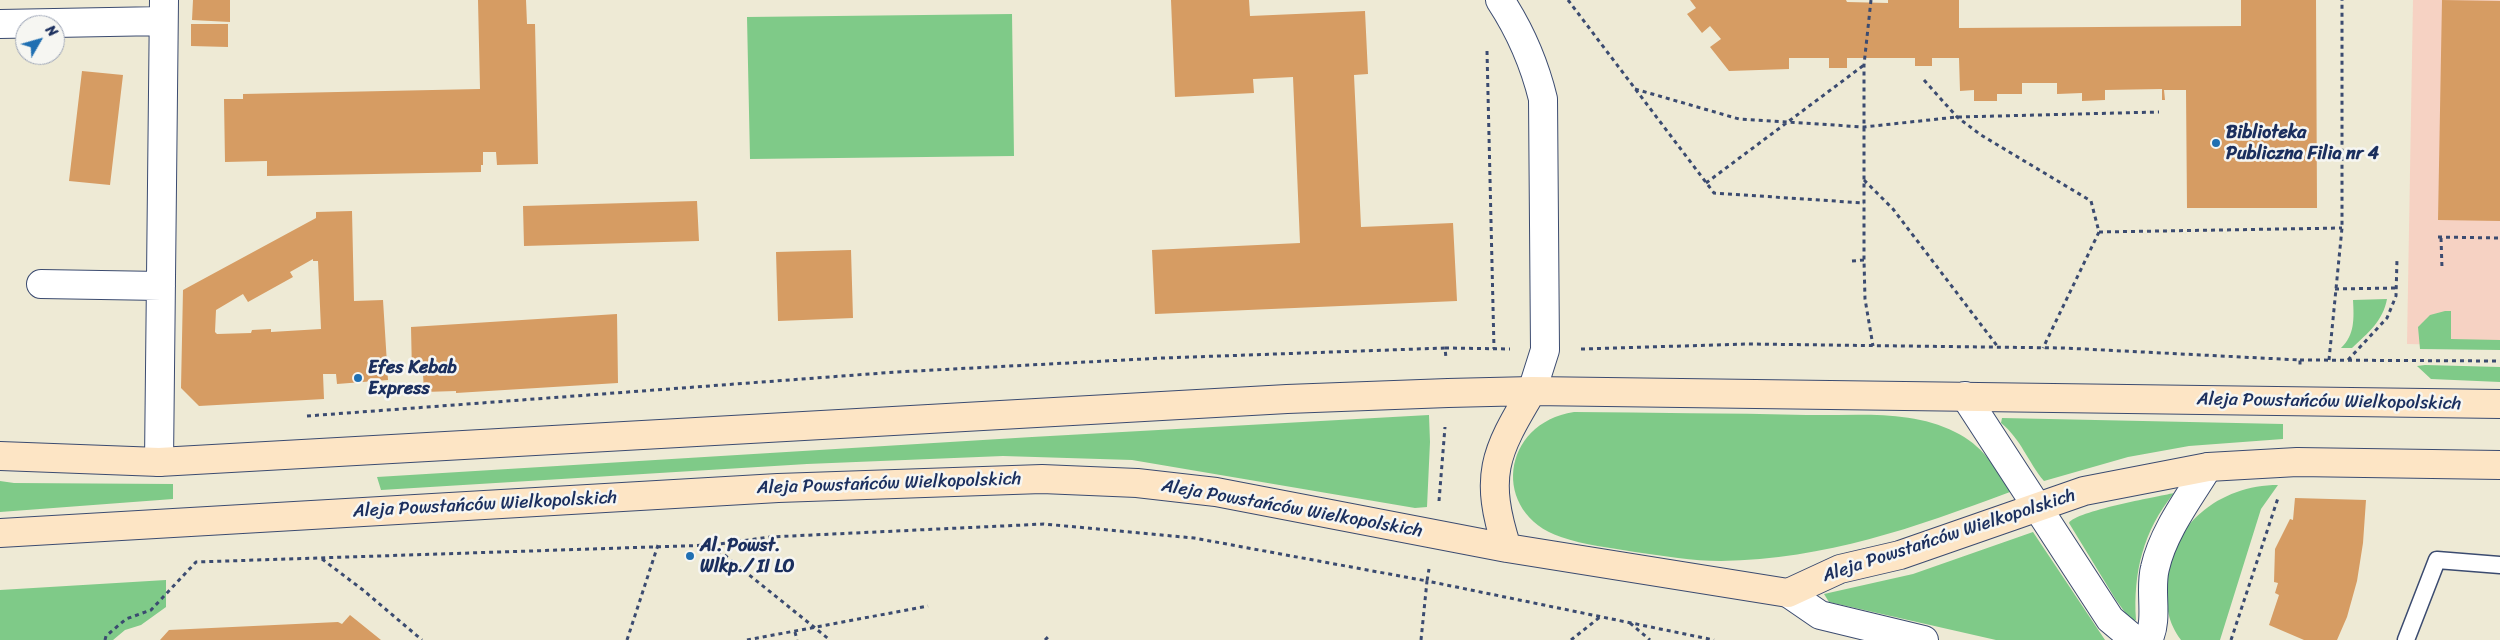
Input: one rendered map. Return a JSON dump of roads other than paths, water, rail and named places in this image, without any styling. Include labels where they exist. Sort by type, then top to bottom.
[{"type":"main road","name":"Aleja Powstańców Wielkopolskich","points":[[0,456],[159,462],[1277,400],[1532,391],[2500,404]]},
{"type":"main road","points":[[1507,548],[1496,513],[1494,474],[1507,433],[1532,391]]},
{"type":"main road","name":"Aleja Powstańców Wielkopolskich","points":[[0,533],[768,488],[1042,479],[1137,483],[1216,492],[1507,548],[1788,593],[1840,569],[1900,555],[2084,491],[2208,467],[2297,462],[2500,465]]},
{"type":"street","points":[[1500,0],[1520,31],[1535,67],[1543,99],[1545,350],[1532,391]]},
{"type":"street","points":[[0,24],[164,10],[159,462]]},
{"type":"street","points":[[41,284],[161,286]]},
{"type":"street","points":[[1965,396],[2110,619],[2135,640]]},
{"type":"street","points":[[2148,640],[2153,631],[2152,583],[2155,566],[2169,533],[2208,467]]},
{"type":"street","points":[[1788,593],[1820,615],[1924,640]]},
{"type":"lane","points":[[2406,640],[2437,560],[2500,565]]},
{"type":"place","name":"Biblioteka Publiczna Filia nr 4","points":[[2216,143]]},
{"type":"place","name":"Efes Kebab Express","points":[[358,378]]},
{"type":"place","name":"Al. Powst. Wlkp./ II LO","points":[[690,556]]}]
